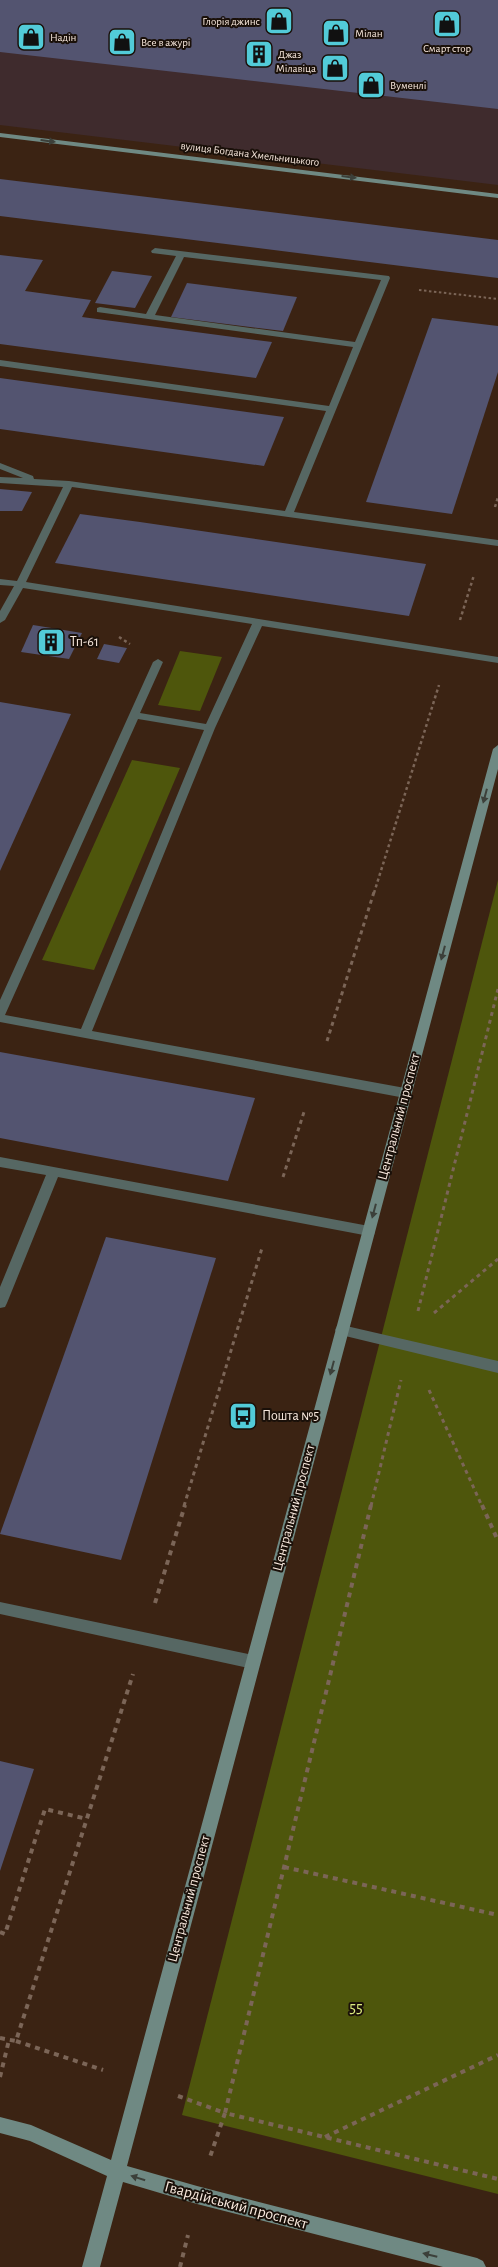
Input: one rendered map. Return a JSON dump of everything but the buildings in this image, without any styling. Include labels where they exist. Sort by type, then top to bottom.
[{"type":"street","name":"вулиця Богдана Хмельницького","points":[[0,135],[498,196]]},
{"type":"street","name":"Центральний проспект","points":[[90,2267],[498,749]]},
{"type":"street","name":"Гвардійський проспект","points":[[0,2125],[31,2133],[116,2171],[197,2195],[477,2267]]},
{"type":"lane","points":[[156,250],[386,278],[288,515]]},
{"type":"lane","points":[[148,317],[181,254]]},
{"type":"lane","points":[[100,310],[358,345]]},
{"type":"lane","points":[[0,363],[332,409]]},
{"type":"lane","points":[[0,466],[41,482]]},
{"type":"lane","points":[[0,480],[69,484],[498,543]]},
{"type":"lane","points":[[0,620],[20,584],[69,484]]},
{"type":"lane","points":[[0,582],[498,660]]},
{"type":"lane","points":[[86,1034],[210,728],[258,622]]},
{"type":"lane","points":[[0,1013],[158,662]]},
{"type":"lane","points":[[134,715],[210,728]]},
{"type":"lane","points":[[0,1018],[405,1093]]},
{"type":"lane","points":[[0,1162],[368,1231]]},
{"type":"lane","points":[[0,1303],[54,1171]]},
{"type":"lane","points":[[342,1330],[498,1367]]},
{"type":"lane","points":[[0,1608],[253,1662]]},
{"type":"path","points":[[383,286],[498,299]]},
{"type":"path","points":[[0,2038],[16,2041],[144,1639],[272,1213],[498,497]]},
{"type":"path","points":[[498,989],[409,1346],[225,2113],[498,2179]]},
{"type":"path","points":[[413,1332],[498,1259]]},
{"type":"path","points":[[409,1346],[498,1541]]},
{"type":"path","points":[[0,1932],[5,1934],[45,1809],[87,1819]]},
{"type":"path","points":[[284,1867],[498,1915]]},
{"type":"path","points":[[0,2077],[8,2040]]},
{"type":"path","points":[[324,2137],[498,2055]]},
{"type":"shaded area","points":[[0,0],[498,0],[498,185],[0,125]]},
{"type":"green space","points":[[180,651],[222,657],[200,711],[158,705]]},
{"type":"green space","points":[[132,760],[180,768],[94,970],[42,960]]},
{"type":"green space","name":"55","points":[[498,880],[498,2194],[182,2115]]},
{"type":"place","name":"Глорія джинс","points":[[279,21]]},
{"type":"place","name":"Смарт стор","points":[[447,24]]},
{"type":"place","name":"Мілан","points":[[336,33]]},
{"type":"place","name":"Надін","points":[[31,37]]},
{"type":"place","name":"Все в ажурі","points":[[122,42]]},
{"type":"place","name":"Джаз","points":[[259,54]]},
{"type":"place","name":"Мілавіца","points":[[335,68]]},
{"type":"place","name":"Вуменлі","points":[[371,85]]},
{"type":"place","name":"Тп-61","points":[[51,642]]},
{"type":"place","name":"Пошта №5","points":[[243,1416]]}]
